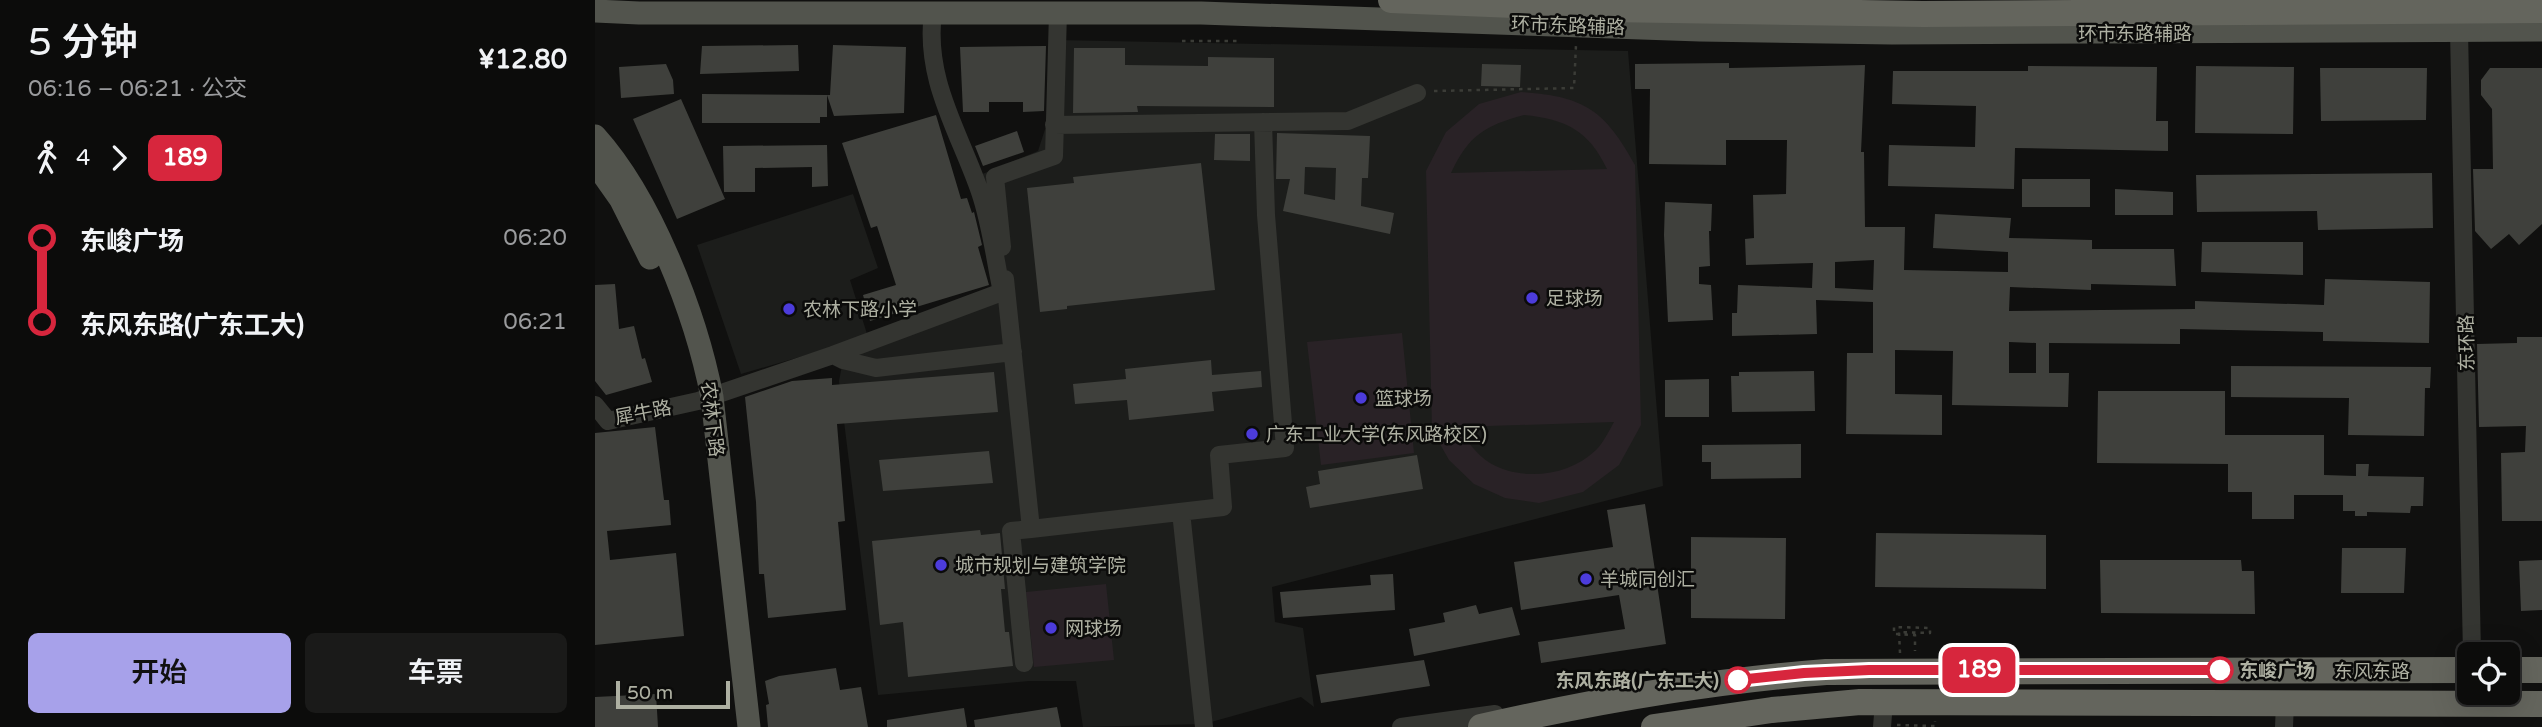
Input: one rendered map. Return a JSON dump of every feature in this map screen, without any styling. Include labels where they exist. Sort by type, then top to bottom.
[{"type":"highway","points":[[1391,0],[1619,9],[1896,13],[2542,10]]},
{"type":"highway","name":"东风东路","points":[[1481,727],[1592,702],[1760,678],[1858,671],[2457,670]]},
{"type":"highway","points":[[2520,670],[2542,670]]},
{"type":"highway","name":"东风东路","points":[[1654,727],[1808,706],[1883,714],[2285,715],[2542,704]]},
{"type":"main road","name":"环市东路辅路","points":[[597,12],[1267,15],[1763,31],[2280,33],[2542,30]]},
{"type":"main road","name":"农林下路","points":[[595,136],[629,179],[659,240],[687,308],[706,369],[705,399],[734,727]]},
{"type":"main road","name":"农林下路","points":[[595,163],[621,200],[663,288],[705,399],[749,727]]},
{"type":"street","name":"犀牛路","points":[[595,405],[601,422],[705,399],[1002,292],[981,194],[940,95],[930,32],[933,12]]},
{"type":"street","points":[[1031,529],[995,177],[1054,156],[1058,12]]},
{"type":"street","name":"东环路","points":[[2459,31],[2472,642]]},
{"type":"street","points":[[1054,125],[1348,121],[1417,93]]},
{"type":"street","points":[[1024,663],[1010,531],[1223,507],[1219,455],[1285,448],[1266,215],[1263,122]]},
{"type":"street","points":[[833,355],[876,368],[1013,352]]},
{"type":"street","points":[[1181,512],[1204,727]]},
{"type":"street","points":[[1401,727],[1592,702]]},
{"type":"path","points":[[1417,93],[1574,88],[1576,40]]},
{"type":"path","points":[[1182,41],[1239,41]]},
{"type":"path","points":[[1899,632],[1930,633],[1930,628],[1894,627],[1894,634],[1915,635]]},
{"type":"shaded area","name":"广东工业大学(东风路校区)","points":[[1056,40],[1628,51],[1663,486],[1272,587],[1275,622],[1303,628],[1314,707],[1301,697],[1204,724],[1083,727],[1076,681],[1029,681],[878,695],[839,381],[843,360],[1005,298],[980,175],[1038,151],[1049,117]]},
{"type":"shaded area","name":"足球场","points":[[1521,92],[1561,97],[1577,102],[1602,119],[1624,146],[1635,165],[1641,425],[1619,465],[1583,492],[1539,503],[1505,498],[1474,484],[1449,460],[1432,430],[1426,171],[1446,132],[1479,104]],"holes":[[[1524,115],[1552,120],[1575,129],[1592,145],[1607,169],[1451,173],[1464,149],[1479,134],[1498,123]],[[1614,422],[1599,447],[1585,459],[1559,471],[1531,474],[1517,473],[1490,463],[1480,455],[1458,427]]]},
{"type":"shaded area","name":"农林下路小学","points":[[853,194],[878,268],[850,280],[868,337],[741,374],[697,245]]},
{"type":"shaded area","name":"篮球场","points":[[1402,333],[1414,453],[1321,465],[1307,342]]},
{"type":"shaded area","points":[[1106,584],[1114,660],[1034,667],[1026,592]]},
{"type":"building","points":[[798,45],[799,71],[700,74],[702,46]]},
{"type":"building","points":[[833,45],[906,47],[904,113],[834,116],[827,95],[830,95]]},
{"type":"building","points":[[1046,46],[1044,111],[1023,112],[1023,102],[989,102],[989,112],[963,112],[960,47]]},
{"type":"building","points":[[1074,48],[1125,48],[1125,65],[1208,66],[1208,57],[1274,58],[1274,107],[1137,106],[1138,112],[1073,113]]},
{"type":"building","points":[[1729,63],[1729,68],[1865,65],[1861,152],[1864,152],[1865,227],[1905,227],[1904,270],[2008,272],[2008,252],[1933,248],[1935,214],[2011,218],[2009,238],[2092,240],[2092,249],[2174,249],[2176,286],[2091,284],[2091,290],[2010,287],[2009,311],[2195,309],[2195,301],[2324,305],[2325,279],[2430,282],[2429,343],[2323,341],[2323,332],[2180,329],[2180,344],[2049,343],[2049,373],[2069,373],[2068,407],[1952,405],[1953,351],[1895,350],[1895,394],[1942,395],[1942,435],[1846,434],[1847,353],[1873,353],[1873,302],[1816,300],[1817,334],[1732,336],[1732,313],[1737,313],[1738,285],[1812,288],[1813,263],[1746,265],[1745,239],[1754,238],[1753,195],[1786,194],[1787,140],[1726,140],[1726,165],[1649,164],[1650,89],[1635,89],[1635,64]],"holes":[[[1874,260],[1873,290],[1835,288],[1835,262]],[[2009,342],[2036,343],[2036,373],[2009,373]]]},
{"type":"building","points":[[666,64],[673,80],[674,94],[621,98],[619,67]]},
{"type":"building","points":[[1482,64],[1521,65],[1520,87],[1481,86]]},
{"type":"building","points":[[2028,66],[2157,67],[2156,121],[2168,121],[2168,151],[2015,148],[2014,189],[1888,186],[1889,145],[1975,147],[1976,106],[1892,104],[1893,71],[2028,71]]},
{"type":"building","points":[[2196,66],[2294,67],[2293,134],[2195,133]]},
{"type":"building","points":[[2320,68],[2427,68],[2426,120],[2321,121]]},
{"type":"building","points":[[2490,68],[2542,68],[2542,224],[2519,245],[2509,234],[2491,249],[2475,231],[2473,169],[2493,169],[2492,109],[2481,95],[2481,80]]},
{"type":"building","points":[[702,94],[827,95],[827,117],[820,117],[820,123],[702,123]]},
{"type":"building","points":[[681,99],[725,199],[677,219],[633,119]]},
{"type":"building","points":[[936,115],[961,199],[967,198],[972,213],[974,212],[982,245],[978,247],[989,285],[870,321],[863,295],[896,285],[877,226],[871,228],[842,143]]},
{"type":"building","points":[[1017,131],[1024,152],[983,166],[975,146]]},
{"type":"building","points":[[1277,133],[1370,136],[1368,178],[1362,178],[1361,206],[1394,213],[1390,234],[1283,211],[1290,179],[1276,179]],"holes":[[[1305,167],[1336,168],[1335,200],[1304,194]]]},
{"type":"building","points":[[1215,134],[1250,134],[1250,161],[1214,160]]},
{"type":"building","points":[[827,145],[828,186],[812,187],[812,167],[755,168],[755,192],[724,192],[723,146]]},
{"type":"building","points":[[1201,163],[1215,290],[1067,306],[1067,309],[1040,312],[1027,188],[1074,183],[1073,177]]},
{"type":"building","points":[[2432,173],[2433,228],[2318,230],[2317,211],[2197,212],[2196,175]]},
{"type":"building","points":[[2022,179],[2090,179],[2090,207],[2022,207]]},
{"type":"building","points":[[2115,189],[2173,192],[2173,215],[2115,215]]},
{"type":"building","points":[[1665,202],[1712,204],[1709,231],[1710,266],[1699,267],[1699,284],[1711,285],[1713,320],[1668,322]]},
{"type":"building","points":[[2202,242],[2303,242],[2303,275],[2201,272]]},
{"type":"building","points":[[615,284],[619,329],[634,326],[642,359],[645,358],[652,382],[606,395],[595,381],[595,285]]},
{"type":"building","points":[[2517,337],[2542,337],[2542,521],[2502,521],[2501,453],[2525,452],[2526,426],[2479,427],[2477,344],[2517,343]]},
{"type":"building","points":[[1211,360],[1212,375],[1261,371],[1262,387],[1212,392],[1214,411],[1129,420],[1127,400],[1075,404],[1073,384],[1126,379],[1125,369]]},
{"type":"building","points":[[2231,366],[2431,367],[2430,388],[2425,388],[2424,436],[2348,435],[2349,398],[2231,397]]},
{"type":"building","points":[[1814,371],[1815,411],[1732,412],[1731,376],[1739,376],[1739,372]]},
{"type":"building","points":[[994,372],[998,412],[837,424],[845,521],[838,522],[846,610],[768,618],[764,574],[759,574],[756,502],[745,397],[792,381],[832,378],[832,385]]},
{"type":"building","points":[[1709,379],[1709,417],[1665,417],[1665,380]]},
{"type":"building","points":[[2098,391],[2225,391],[2225,435],[2324,435],[2324,475],[2356,476],[2356,464],[2369,464],[2368,476],[2424,477],[2423,506],[2411,506],[2410,513],[2367,512],[2367,516],[2355,516],[2355,511],[2343,511],[2343,495],[2294,495],[2294,519],[2252,519],[2252,492],[2228,492],[2228,464],[2097,463]]},
{"type":"building","points":[[655,427],[664,500],[669,500],[671,525],[607,531],[610,560],[676,553],[684,636],[595,645],[595,433]]},
{"type":"building","points":[[1801,444],[1801,478],[1711,479],[1711,462],[1702,462],[1702,445]]},
{"type":"building","points":[[989,451],[993,483],[883,491],[879,460]]},
{"type":"building","points":[[1417,455],[1423,489],[1310,508],[1306,487],[1320,484],[1318,471]]},
{"type":"building","name":"羊城同创汇","points":[[1645,504],[1666,644],[1541,663],[1538,642],[1625,629],[1619,595],[1521,610],[1514,562],[1613,547],[1607,510]]},
{"type":"building","name":"城市规划与建筑学院","points":[[980,530],[981,535],[1000,533],[1005,589],[1001,589],[1005,632],[1009,632],[1013,666],[908,677],[903,622],[880,625],[872,541]]},
{"type":"building","points":[[1876,533],[2046,535],[2046,589],[1875,587]]},
{"type":"building","points":[[1691,537],[1786,538],[1785,619],[1691,618]]},
{"type":"building","points":[[2342,548],[2406,548],[2404,593],[2341,593]]},
{"type":"building","points":[[2100,560],[2241,560],[2242,571],[2254,571],[2255,614],[2101,613]]},
{"type":"building","points":[[2542,560],[2542,610],[2521,611],[2519,561]]},
{"type":"building","points":[[1393,574],[1395,610],[1283,618],[1280,592],[1371,585],[1370,575]]},
{"type":"building","points":[[1476,605],[1479,614],[1512,607],[1520,635],[1414,656],[1409,629],[1445,622],[1443,613]]},
{"type":"building","points":[[1424,660],[1430,686],[1321,703],[1316,675]]},
{"type":"building","points":[[836,668],[840,690],[861,687],[868,727],[768,727],[766,705],[769,704],[765,681],[779,676]]},
{"type":"building","points":[[656,694],[658,727],[595,727],[595,697]]},
{"type":"building","points":[[1057,707],[1061,727],[975,727],[974,720]]},
{"type":"building","points":[[964,708],[967,727],[887,727],[887,720]]},
{"type":"bus line","name":"189","points":[[1738,680],[1869,670],[2220,670]]},
{"type":"place","name":"足球场","points":[[1532,298]]},
{"type":"place","name":"农林下路小学","points":[[789,309]]},
{"type":"place","name":"篮球场","points":[[1361,398]]},
{"type":"place","name":"广东工业大学(东风路校区)","points":[[1252,434]]},
{"type":"place","name":"城市规划与建筑学院","points":[[941,565]]},
{"type":"place","name":"羊城同创汇","points":[[1586,579]]},
{"type":"place","name":"网球场","points":[[1051,628]]},
{"type":"place","name":"东峻广场","points":[[2220,670]]},
{"type":"place","name":"东风东路(广东工大)","points":[[1738,680]]}]
